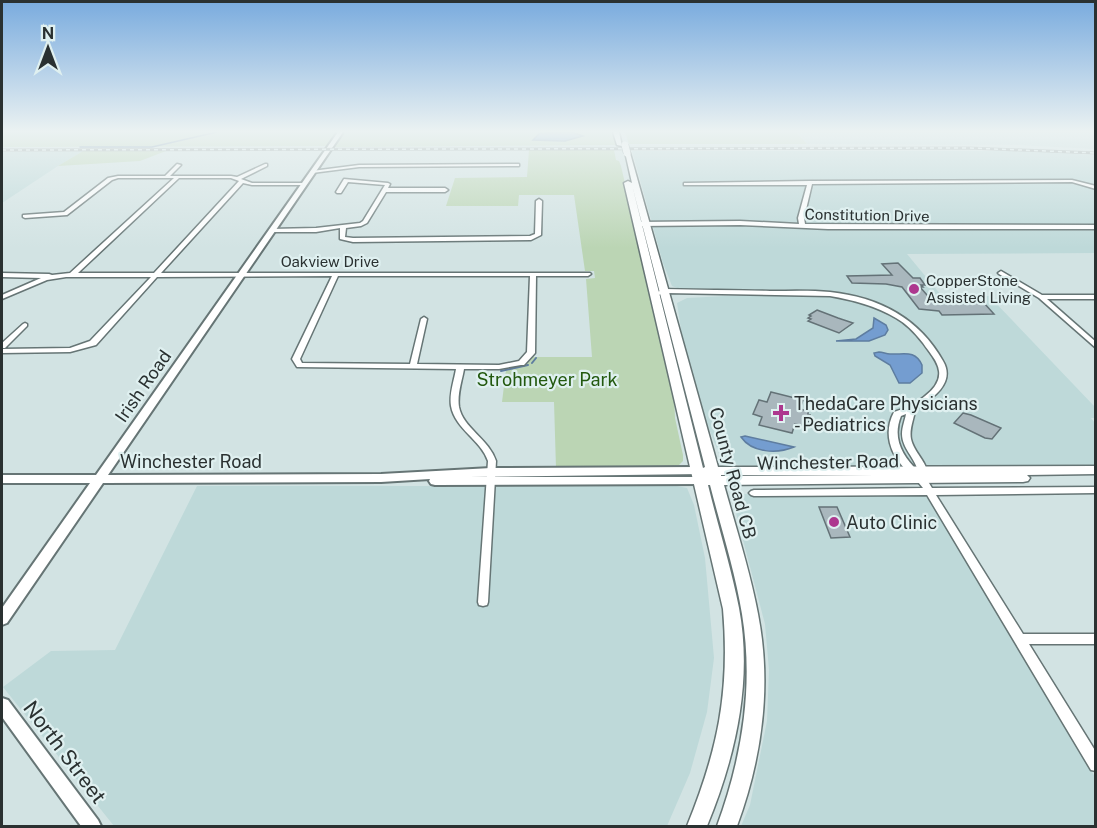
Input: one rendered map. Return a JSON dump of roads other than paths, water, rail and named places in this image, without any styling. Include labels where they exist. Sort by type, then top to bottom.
[{"type":"main road","name":"County Road CB","points":[[629,171],[662,294],[716,476],[751,613],[758,670],[751,735],[743,774],[727,826]]},
{"type":"main road","name":"County Road CB","points":[[662,294],[699,476],[731,609],[735,667],[729,732],[707,804],[697,826]]},
{"type":"main road","name":"Winchester Road","points":[[716,476],[908,469],[925,480],[1095,470]]},
{"type":"main road","name":"Winchester Road","points":[[699,476],[925,480],[1095,476]]},
{"type":"street","points":[[166,177],[173,171]]},
{"type":"street","points":[[2,351],[63,351],[88,345],[99,337],[241,179],[255,171]]},
{"type":"street","points":[[312,172],[323,171]]},
{"type":"street","name":"Irish Road","points":[[2,620],[312,172]]},
{"type":"street","points":[[72,274],[178,177]]},
{"type":"street","points":[[25,216],[63,215],[113,178],[178,177],[241,179],[256,184],[304,184]]},
{"type":"street","points":[[271,231],[343,227],[364,222],[387,183],[346,180],[339,192]]},
{"type":"street","points":[[802,226],[801,219],[810,182]]},
{"type":"street","points":[[686,184],[1084,183],[1095,188]]},
{"type":"street","points":[[384,190],[445,190]]},
{"type":"street","points":[[343,227],[342,238],[352,240],[528,239],[538,235],[539,201]]},
{"type":"street","name":"Constitution Drive","points":[[643,224],[1095,227]]},
{"type":"street","points":[[1001,273],[1041,297],[1095,346]]},
{"type":"street","name":"Oakview Drive","points":[[52,276],[72,274],[588,274]]},
{"type":"street","points":[[336,275],[296,359],[298,363],[505,367],[521,363],[530,356],[533,274]]},
{"type":"street","points":[[2,275],[52,276]]},
{"type":"street","points":[[2,297],[52,276]]},
{"type":"street","points":[[662,294],[699,296],[830,294],[866,302],[894,314],[917,330],[940,360],[944,374],[937,391],[911,410],[897,414],[891,428],[895,447],[908,469]]},
{"type":"street","points":[[1041,297],[1095,297]]},
{"type":"street","points":[[413,366],[424,319]]},
{"type":"street","points":[[2,346],[25,325]]},
{"type":"street","points":[[460,367],[455,408],[460,418],[489,453],[491,478],[483,602]]},
{"type":"street","points":[[911,410],[905,432],[906,438],[925,480],[1095,765]]},
{"type":"street","name":"Winchester Road","points":[[2,479],[699,476]]},
{"type":"street","points":[[754,493],[925,480],[1095,490]]},
{"type":"street","points":[[1019,639],[1095,639]]},
{"type":"street","name":"North Street","points":[[2,705],[92,826]]},
{"type":"water","points":[[874,318],[886,325],[888,330],[885,335],[869,341],[836,341],[856,339],[873,328]]},
{"type":"water","points":[[874,353],[912,355],[922,365],[922,373],[910,383],[899,383],[890,365],[875,356]]},
{"type":"water","points":[[741,437],[794,447],[780,451],[765,451],[746,442]]},
{"type":"waterway","points":[[532,363],[536,358]]},
{"type":"waterway","points":[[501,371],[528,365]]},
{"type":"place","name":"CopperStone Assisted Living","points":[[914,289]]},
{"type":"place","name":"ThedaCare Physicians - Pediatrics","points":[[781,413]]},
{"type":"place","name":"Auto Clinic","points":[[834,522]]},
{"type":"park label","name":"Strohmeyer Park","points":[[547,379]]}]
